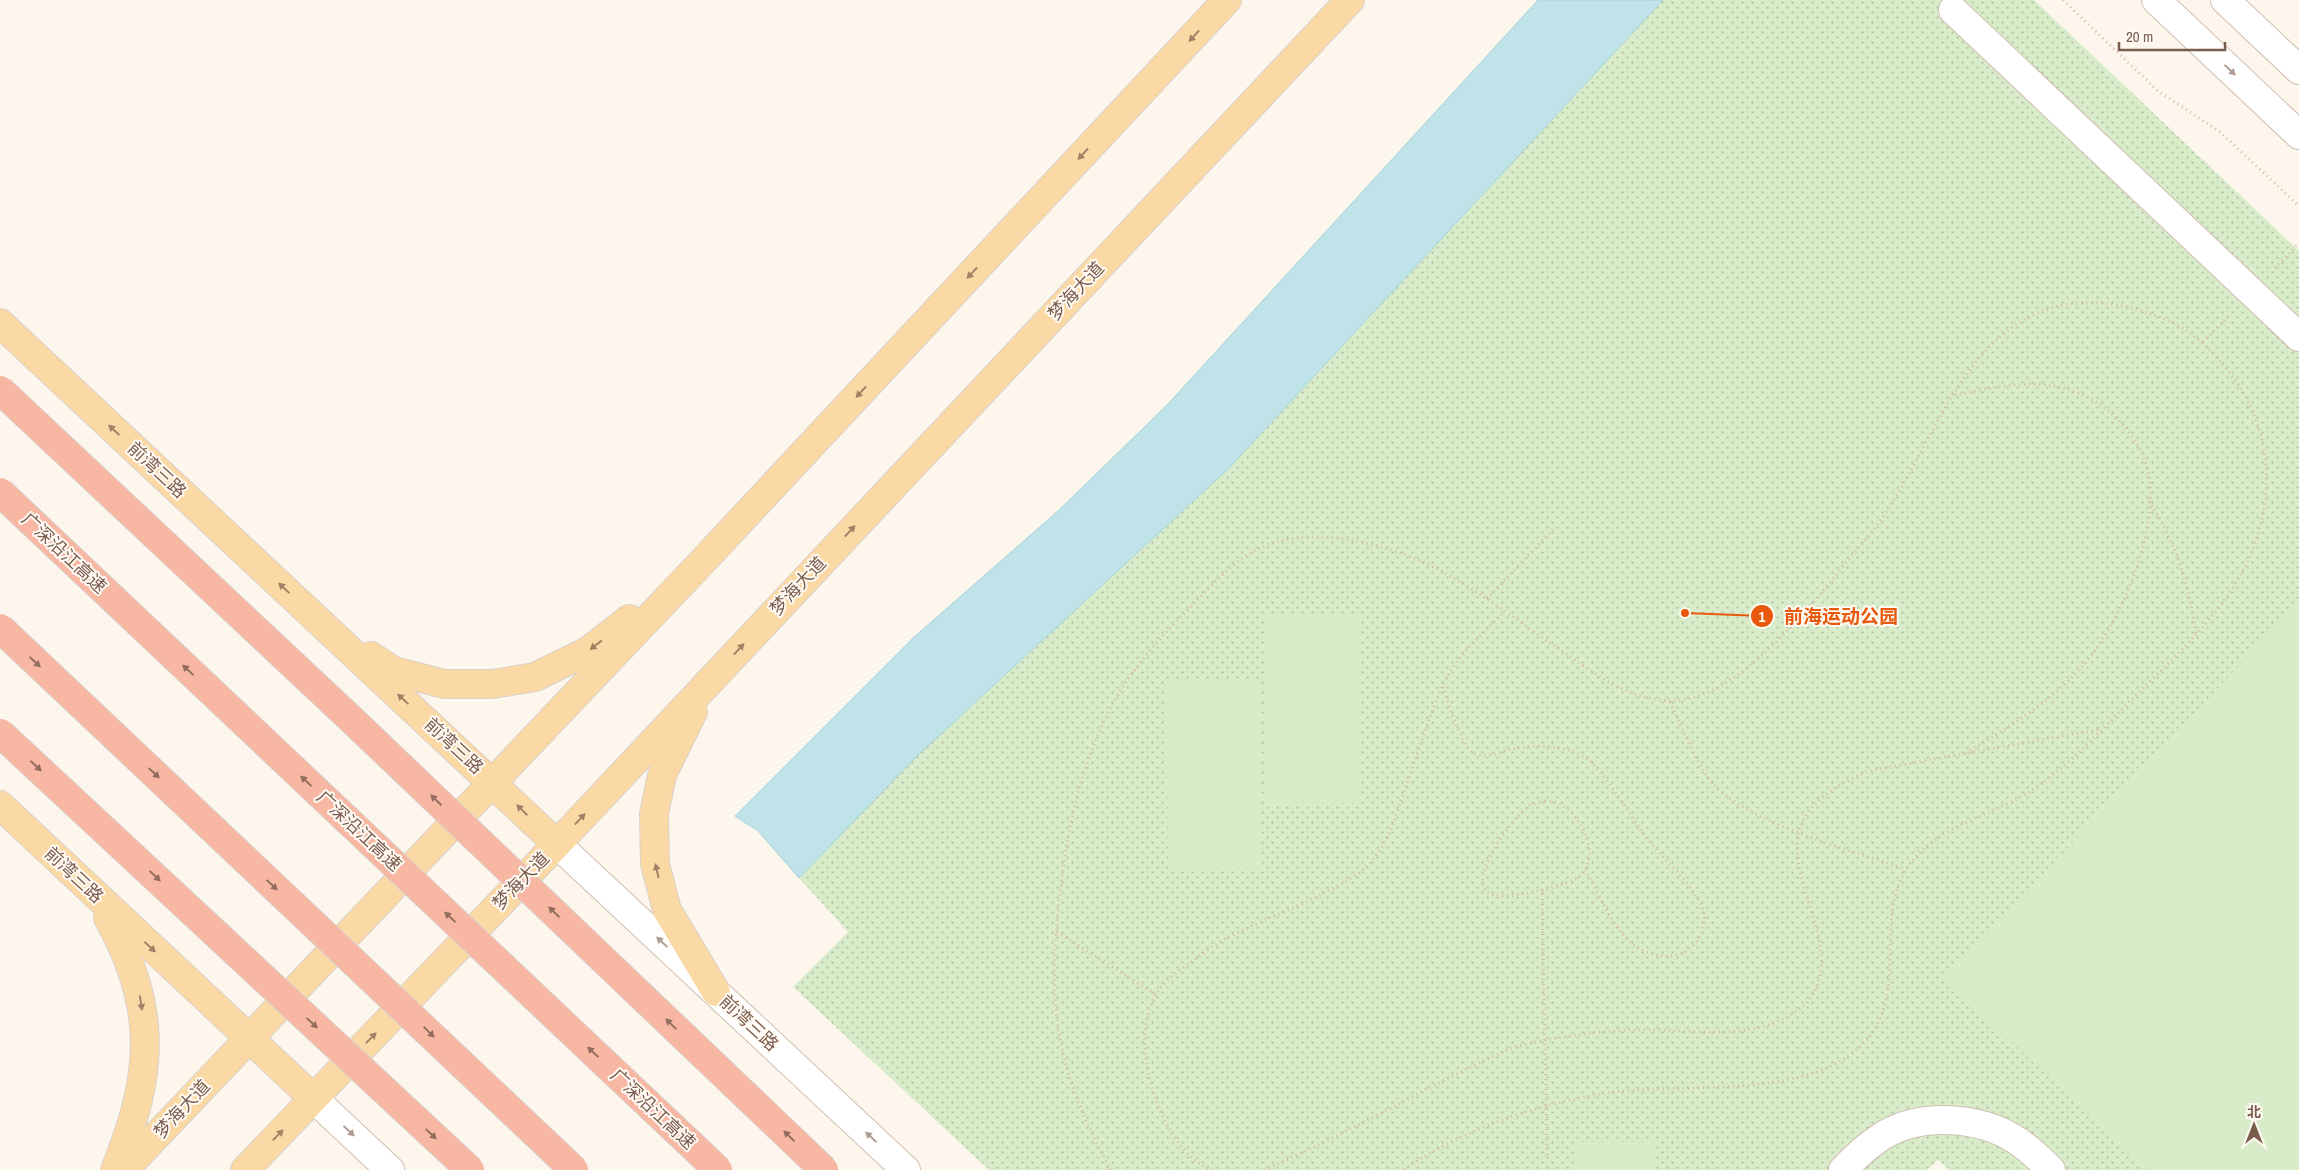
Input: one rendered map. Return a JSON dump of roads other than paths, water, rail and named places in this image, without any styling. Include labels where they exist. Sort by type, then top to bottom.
[{"type":"highway","points":[[0,390],[345,713],[824,1170]]},
{"type":"highway","name":"广深沿江高速","points":[[0,492],[718,1170]]},
{"type":"highway","points":[[0,628],[574,1170]]},
{"type":"highway","points":[[0,733],[470,1170]]},
{"type":"main road","name":"梦海大道","points":[[124,1170],[703,561],[1227,0]]},
{"type":"main road","name":"梦海大道","points":[[245,1170],[557,844],[1350,0]]},
{"type":"main road","name":"前湾三路","points":[[0,323],[493,782],[557,844]]},
{"type":"main road","points":[[326,627],[394,671],[444,684],[493,684],[535,677],[588,651],[703,561]]},
{"type":"main road","points":[[710,680],[679,737],[662,775],[654,814],[655,864],[667,910],[716,992]]},
{"type":"main road","name":"前湾三路","points":[[0,805],[313,1098]]},
{"type":"main road","points":[[95,895],[125,948],[138,984],[146,1051],[141,1092],[131,1130],[115,1170]]},
{"type":"street","points":[[2156,0],[2299,135]]},
{"type":"street","points":[[2225,0],[2299,70]]},
{"type":"street","points":[[1953,10],[2299,337]]},
{"type":"street","name":"前湾三路","points":[[557,844],[906,1170]]},
{"type":"street","name":"前湾三路","points":[[313,1098],[390,1170]]},
{"type":"street","points":[[1843,1170],[1862,1150],[1884,1135],[1909,1124],[1951,1120],[1973,1123],[1994,1129],[2016,1139],[2052,1170]]},
{"type":"water","points":[[1538,0],[1663,0],[1228,469],[916,757],[799,878],[758,831],[735,816],[913,638],[1059,510],[1167,405]]},
{"type":"place","name":"前海运动公园","points":[[1685,613]]}]
